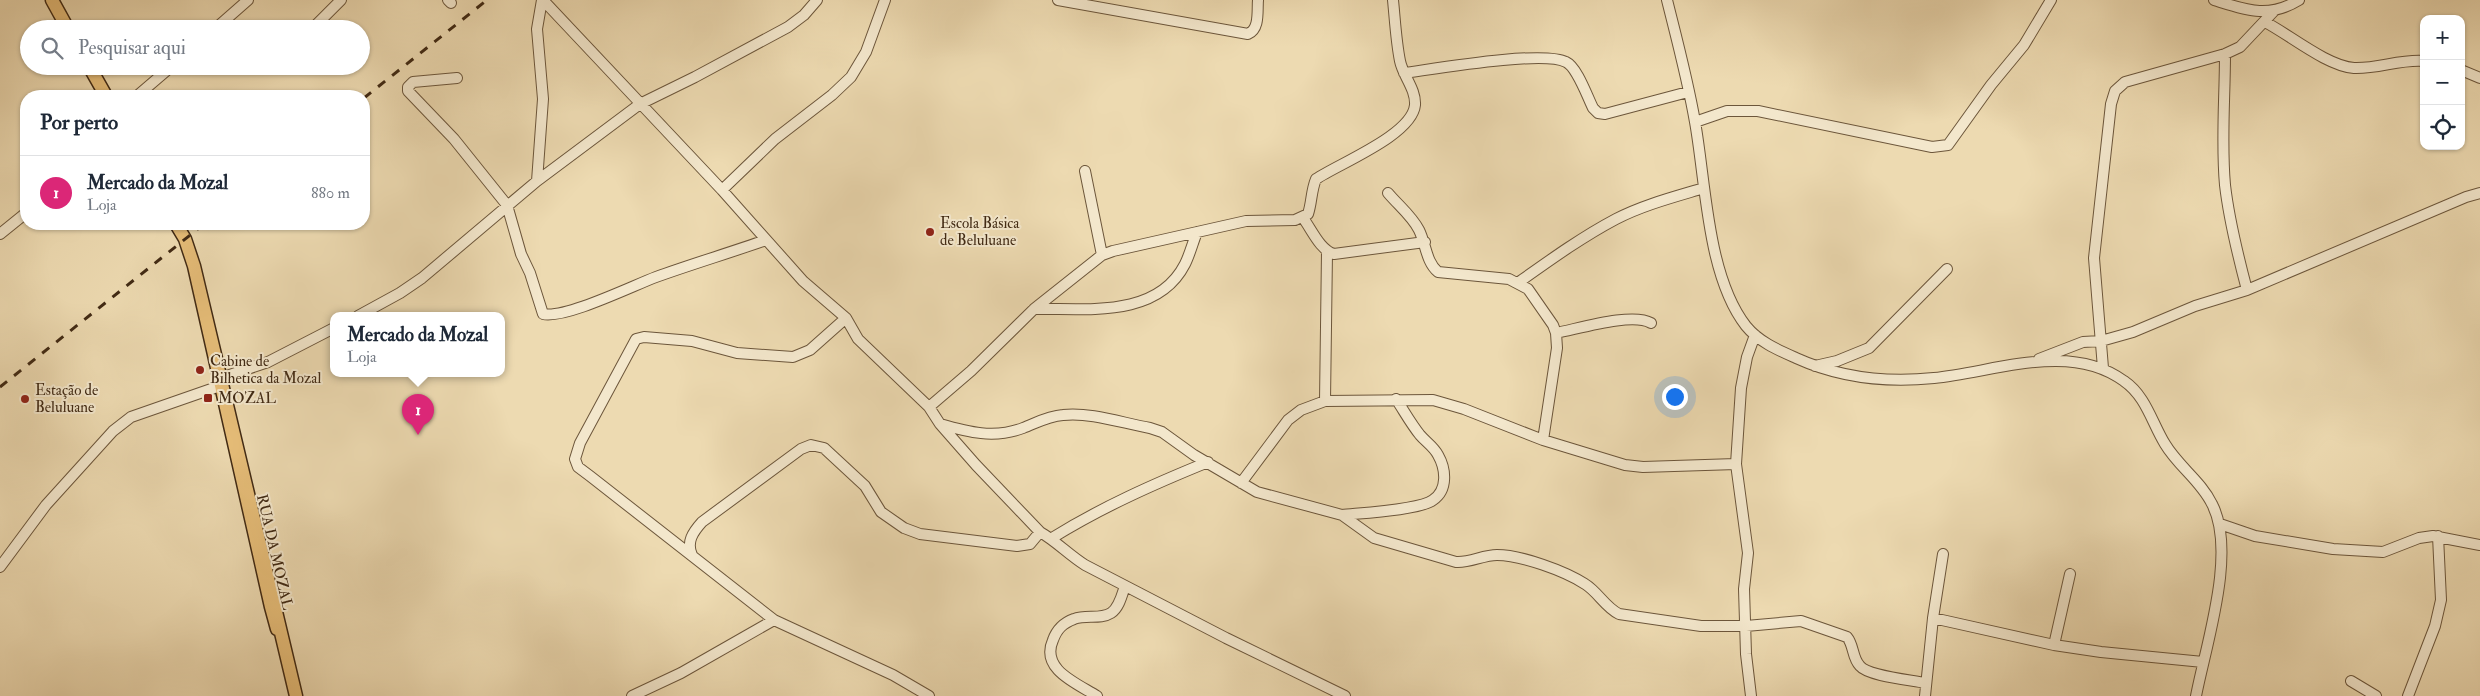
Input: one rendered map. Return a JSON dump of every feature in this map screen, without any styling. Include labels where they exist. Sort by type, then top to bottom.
[{"type":"main road","points":[[52,0],[63,20]]},
{"type":"main road","points":[[94,75],[103,90]]},
{"type":"main road","name":"RUA DA MOZAL","points":[[180,230],[185,239],[195,271],[296,696]]},
{"type":"main road","name":"RUA DA MOZAL","points":[[195,271],[277,628],[219,382],[195,271]]},
{"type":"street","points":[[225,20],[248,0]]},
{"type":"street","points":[[321,20],[341,0]]},
{"type":"street","points":[[543,0],[722,190],[803,280],[846,318],[858,339],[929,407],[940,424],[976,465],[1040,532],[1052,538],[1070,556],[1125,586],[1345,696]]},
{"type":"street","points":[[537,181],[543,99],[537,29],[543,0]]},
{"type":"street","points":[[365,312],[400,293],[422,278],[537,181],[640,104],[788,27],[804,15],[817,0]]},
{"type":"street","points":[[722,190],[775,139],[832,95],[851,77],[866,52],[885,0]]},
{"type":"street","points":[[1058,0],[1248,34],[1253,32],[1256,26],[1258,0]]},
{"type":"street","points":[[929,407],[971,371],[1034,309],[1102,256],[1113,251],[1246,221],[1295,220],[1303,218],[1308,214],[1311,205],[1311,190],[1316,179],[1400,129],[1413,114],[1415,104],[1413,92],[1399,57],[1394,0]]},
{"type":"street","points":[[1667,0],[1695,122],[1711,237],[1726,288],[1737,312],[1755,335],[1773,348],[1815,366],[1851,377],[1891,380],[1960,375],[2029,363],[2078,361],[2103,368],[2125,381],[2137,392],[2148,409],[2167,448],[2212,503],[2220,524],[2220,586],[2196,696]]},
{"type":"street","points":[[1695,122],[1727,112],[1758,111],[1932,147],[1948,145],[1990,85],[2024,45],[2051,0]]},
{"type":"street","points":[[2214,0],[2259,13],[2274,11],[2299,0]]},
{"type":"street","points":[[2103,368],[2094,258],[2108,124],[2115,91],[2125,82],[2225,54],[2240,47],[2274,11]]},
{"type":"street","points":[[2265,22],[2332,61],[2353,68],[2401,60],[2420,61]]},
{"type":"street","points":[[2225,54],[2225,185],[2234,239],[2246,290]]},
{"type":"street","points":[[1404,73],[1529,59],[1567,62],[1573,68],[1593,108],[1598,113],[1605,114],[1688,92]]},
{"type":"street","points":[[2465,72],[2480,78]]},
{"type":"street","points":[[144,90],[162,75]]},
{"type":"street","points":[[456,78],[413,82],[408,87],[408,91],[454,139],[508,205],[521,254],[530,273],[541,310],[544,314],[549,315],[581,307],[656,278],[766,240]]},
{"type":"street","points":[[1085,170],[1102,256]]},
{"type":"street","points":[[1519,282],[1558,254],[1616,219],[1704,188]]},
{"type":"street","points":[[1388,193],[1415,222],[1425,242],[1431,266],[1438,272],[1509,279],[1519,282],[1528,289],[1556,333],[1557,348],[1543,440]]},
{"type":"street","points":[[2029,363],[2083,342],[2101,340],[2133,332],[2195,306],[2246,290],[2466,197],[2480,193]]},
{"type":"street","points":[[0,234],[20,218]]},
{"type":"street","points":[[1303,218],[1327,252],[1325,401]]},
{"type":"street","points":[[1034,309],[1111,309],[1137,303],[1160,292],[1171,282],[1185,265],[1197,232]]},
{"type":"street","points":[[1327,252],[1334,254],[1425,242]]},
{"type":"street","points":[[1815,366],[1838,362],[1869,348],[1947,269]]},
{"type":"street","points":[[846,318],[810,350],[793,357],[737,354],[692,341],[644,336],[636,339],[580,443],[575,459],[578,467],[774,620],[893,675],[929,696]]},
{"type":"street","points":[[1556,333],[1618,321],[1645,320],[1651,323]]},
{"type":"street","points":[[0,567],[46,505],[113,431],[131,417],[268,362],[330,330]]},
{"type":"street","points":[[1751,696],[1746,654],[1744,589],[1748,553],[1736,464],[1741,388],[1747,357],[1755,335]]},
{"type":"street","points":[[1833,372],[1838,362]]},
{"type":"street","points":[[1240,483],[1288,420],[1301,410],[1325,401],[1417,399],[1441,403],[1464,409],[1543,440],[1625,465],[1643,467],[1736,464]]},
{"type":"street","points":[[940,424],[976,434],[1000,434],[1021,429],[1047,418],[1064,415],[1088,417],[1150,428],[1162,432],[1194,455],[1240,483],[1271,497],[1342,515],[1414,506],[1433,501],[1442,491],[1445,478],[1443,464],[1437,453],[1420,434],[1396,400]]},
{"type":"street","points":[[692,555],[690,551],[692,535],[702,522],[801,449],[811,445],[824,448],[865,486],[881,512],[904,528],[927,535],[1017,546],[1030,544],[1040,532]]},
{"type":"street","points":[[1052,538],[1088,516],[1130,495],[1208,462]]},
{"type":"street","points":[[1342,515],[1374,538],[1456,562],[1464,563],[1498,555],[1527,561],[1572,576],[1586,584],[1611,610],[1619,614],[1701,626],[1746,626],[1801,621],[1847,637],[1851,642],[1856,660],[1866,671],[1925,683]]},
{"type":"street","points":[[2220,524],[2269,539],[2367,552],[2383,552],[2419,538],[2438,536],[2480,545]]},
{"type":"street","points":[[2408,696],[2431,635],[2441,600],[2438,536]]},
{"type":"street","points":[[1925,696],[1933,618],[1943,554]]},
{"type":"street","points":[[2054,645],[2070,574]]},
{"type":"street","points":[[1097,696],[1053,666],[1049,658],[1051,645],[1058,629],[1074,618],[1087,615],[1103,617],[1112,613],[1125,586]]},
{"type":"street","points":[[1933,618],[2054,645],[2101,652],[2202,662]]},
{"type":"street","points":[[632,696],[681,673],[774,620]]},
{"type":"street","points":[[2352,682],[2376,696]]},
{"type":"railway","points":[[370,93],[487,0]]},
{"type":"railway","points":[[0,387],[196,230]]},
{"type":"place","name":"Escola Básica de Beluluane","points":[[930,232]]},
{"type":"place","name":"Cabine de Bilhetica da Mozal","points":[[200,370]]},
{"type":"place","name":"MOZAL","points":[[208,398]]},
{"type":"place","name":"Estação de Beluluane","points":[[25,399]]},
{"type":"place","name":"Mercado da Mozal","points":[[418,435]]}]
